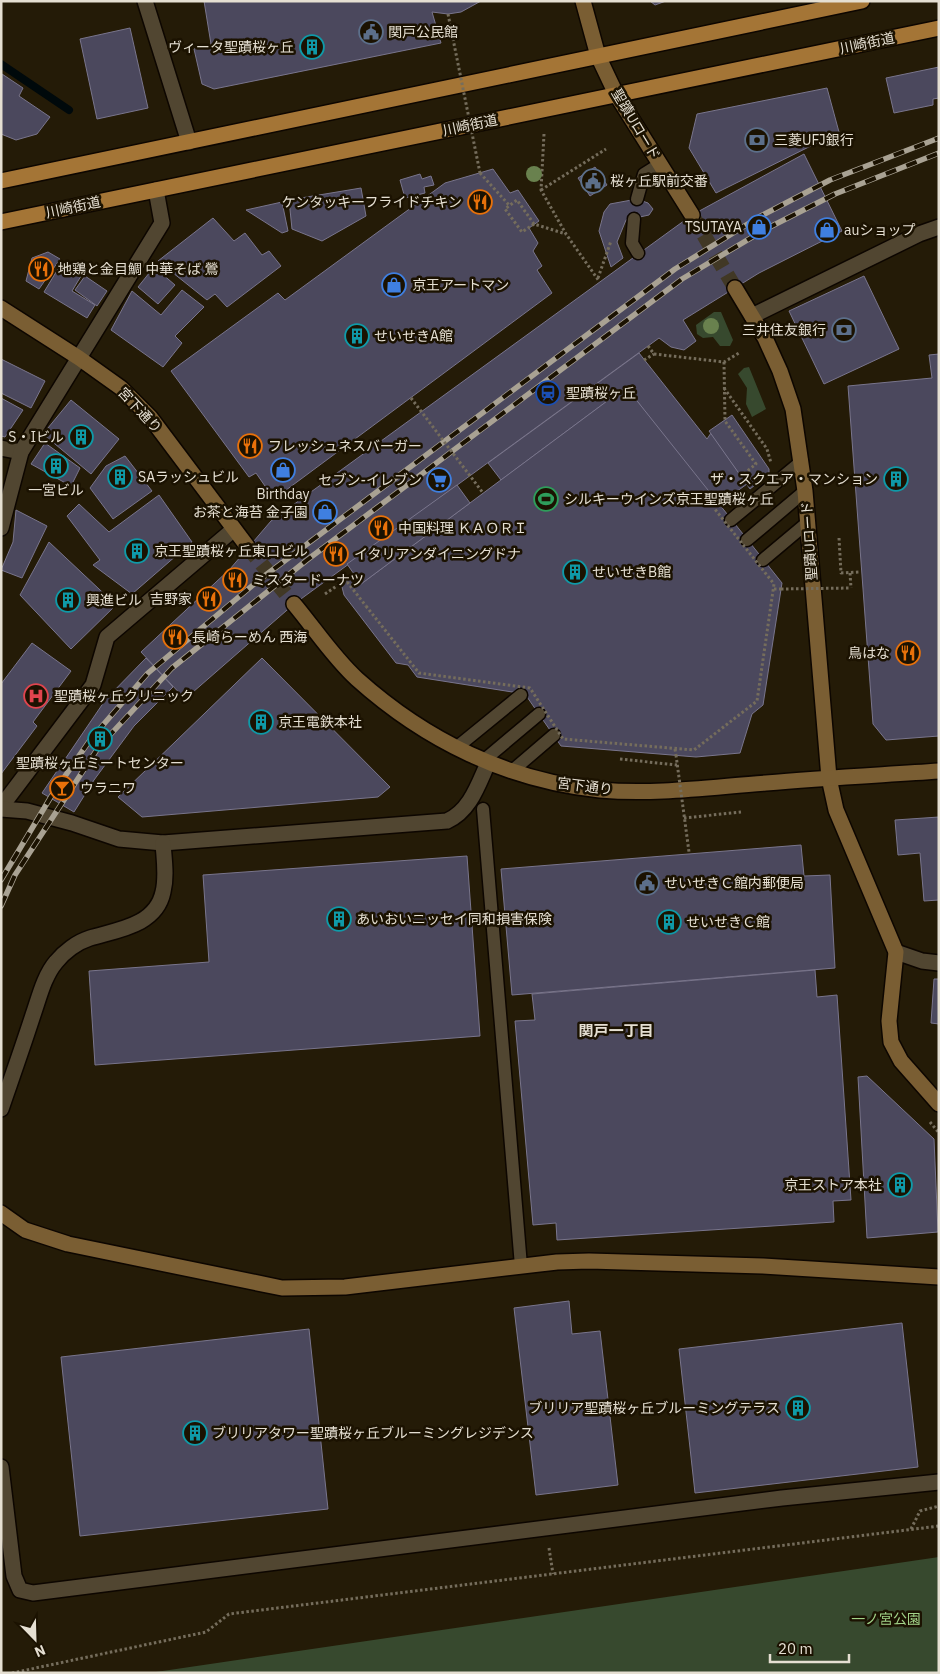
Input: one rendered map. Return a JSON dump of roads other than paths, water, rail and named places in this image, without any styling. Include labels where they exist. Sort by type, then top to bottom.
[{"type":"main road","points":[[1,182],[862,1]]},
{"type":"main road","name":"川崎街道","points":[[1,222],[939,28]]},
{"type":"street","points":[[145,1],[189,142]]},
{"type":"street","name":"聖蹟Uロード","points":[[583,1],[598,56],[616,94],[692,215]]},
{"type":"street","points":[[1,528],[21,452],[162,223],[156,190]]},
{"type":"street","points":[[752,316],[919,234],[939,227]]},
{"type":"street","name":"聖蹟Uロード","points":[[736,288],[780,371],[793,409],[805,491],[829,778],[836,810],[896,952]]},
{"type":"street","name":"宮下通り","points":[[1,308],[79,358],[120,388],[150,417],[247,546]]},
{"type":"street","points":[[1,448],[21,452]]},
{"type":"street","points":[[1,808],[93,685],[107,637],[234,529]]},
{"type":"street","name":"宮下通り","points":[[294,604],[328,647],[356,678],[421,728],[486,762],[553,783],[600,790],[666,791],[829,778],[939,772]]},
{"type":"street","points":[[1,808],[27,811],[72,823],[119,839],[162,843],[447,822],[459,816],[470,802],[486,762]]},
{"type":"street","points":[[1,1109],[42,991],[54,964],[70,948],[89,938],[125,930],[155,910],[163,894],[165,877],[162,843]]},
{"type":"street","points":[[939,963],[922,962],[896,952],[889,1021],[890,1042],[901,1061],[939,1104]]},
{"type":"street","points":[[1,1213],[26,1230],[68,1244],[282,1288],[345,1286],[521,1266],[589,1261],[763,1266],[939,1277]]},
{"type":"street","points":[[1,1467],[14,1576],[20,1590],[32,1593],[782,1498],[939,1482]]},
{"type":"lane","points":[[638,199],[644,174],[660,164]]},
{"type":"lane","points":[[634,219],[632,243],[638,253]]},
{"type":"lane","points":[[731,520],[802,461]]},
{"type":"lane","points":[[747,540],[805,491]]},
{"type":"lane","points":[[763,560],[807,523]]},
{"type":"lane","points":[[456,748],[521,695]]},
{"type":"lane","points":[[486,762],[538,714]]},
{"type":"lane","points":[[512,771],[554,735]]},
{"type":"lane","points":[[483,809],[521,1266]]},
{"type":"waterway","points":[[1,64],[69,110]]},
{"type":"tunnel","points":[[692,215],[735,288]]},
{"type":"tunnel","points":[[247,546],[294,604]]},
{"type":"railway","points":[[1,880],[52,795],[90,740],[148,673],[259,580],[675,269],[759,217],[830,180],[939,138]]},
{"type":"railway","points":[[1,906],[15,875],[98,748],[172,668],[307,560],[682,279],[764,230],[835,194],[939,153]]},
{"type":"place","name":"関戸公民館","points":[[371,32]]},
{"type":"place","name":"ヴィータ聖蹟桜ヶ丘","points":[[312,47]]},
{"type":"place","name":"三菱UFJ銀行","points":[[757,140]]},
{"type":"place","name":"桜ヶ丘駅前交番","points":[[593,181]]},
{"type":"place","name":"ケンタッキーフライドチキン","points":[[480,202]]},
{"type":"place","name":"TSUTAYA","points":[[759,227]]},
{"type":"place","name":"auショップ","points":[[827,230]]},
{"type":"place","name":"地鶏と金目鯛 中華そば 鶯","points":[[41,269]]},
{"type":"place","name":"京王アートマン","points":[[394,285]]},
{"type":"place","name":"三井住友銀行","points":[[844,330]]},
{"type":"place","name":"せいせきA館","points":[[357,336]]},
{"type":"place","name":"聖蹟桜ヶ丘","points":[[548,393]]},
{"type":"place","name":"S・Iビル","points":[[81,437]]},
{"type":"place","name":"フレッシュネスバーガー","points":[[250,446]]},
{"type":"place","name":"一宮ビル","points":[[56,466]]},
{"type":"place","name":"Birthday","points":[[283,470]]},
{"type":"place","name":"SAラッシュビル","points":[[120,477]]},
{"type":"place","name":"ザ・スクエア・マンション","points":[[896,479]]},
{"type":"place","name":"セブン-イレブン","points":[[439,480]]},
{"type":"place","name":"シルキーウインズ京王聖蹟桜ヶ丘","points":[[546,499]]},
{"type":"place","name":"お茶と海苔 金子園","points":[[325,512]]},
{"type":"place","name":"中国料理 ＫＡＯＲＩ","points":[[381,528]]},
{"type":"place","name":"京王聖蹟桜ヶ丘東口ビル","points":[[137,551]]},
{"type":"place","name":"イタリアンダイニングドナ","points":[[336,554]]},
{"type":"place","name":"せいせきB館","points":[[575,572]]},
{"type":"place","name":"ミスタードーナツ","points":[[235,580]]},
{"type":"place","name":"吉野家","points":[[209,599]]},
{"type":"place","name":"興進ビル","points":[[68,600]]},
{"type":"place","name":"長崎らーめん 西海","points":[[175,637]]},
{"type":"place","name":"鳥はな","points":[[908,653]]},
{"type":"place","name":"聖蹟桜ヶ丘クリニック","points":[[36,696]]},
{"type":"place","name":"京王電鉄本社","points":[[261,722]]},
{"type":"place","name":"聖蹟桜ヶ丘ミートセンター","points":[[100,739]]},
{"type":"place","name":"ウラニワ","points":[[62,788]]},
{"type":"place","name":"せいせきＣ館内郵便局","points":[[647,883]]},
{"type":"place","name":"あいおいニッセイ同和損害保険","points":[[339,919]]},
{"type":"place","name":"せいせきＣ館","points":[[669,922]]},
{"type":"place","name":"京王ストア本社","points":[[900,1185]]},
{"type":"place","name":"ブリリア聖蹟桜ヶ丘ブルーミングテラス","points":[[798,1408]]},
{"type":"place","name":"ブリリアタワー聖蹟桜ヶ丘ブルーミングレジデンス","points":[[195,1433]]},
{"type":"district","name":"関戸一丁目","points":[[616,1031]]},
{"type":"park label","name":"一ノ宮公園","points":[[886,1619]]}]
